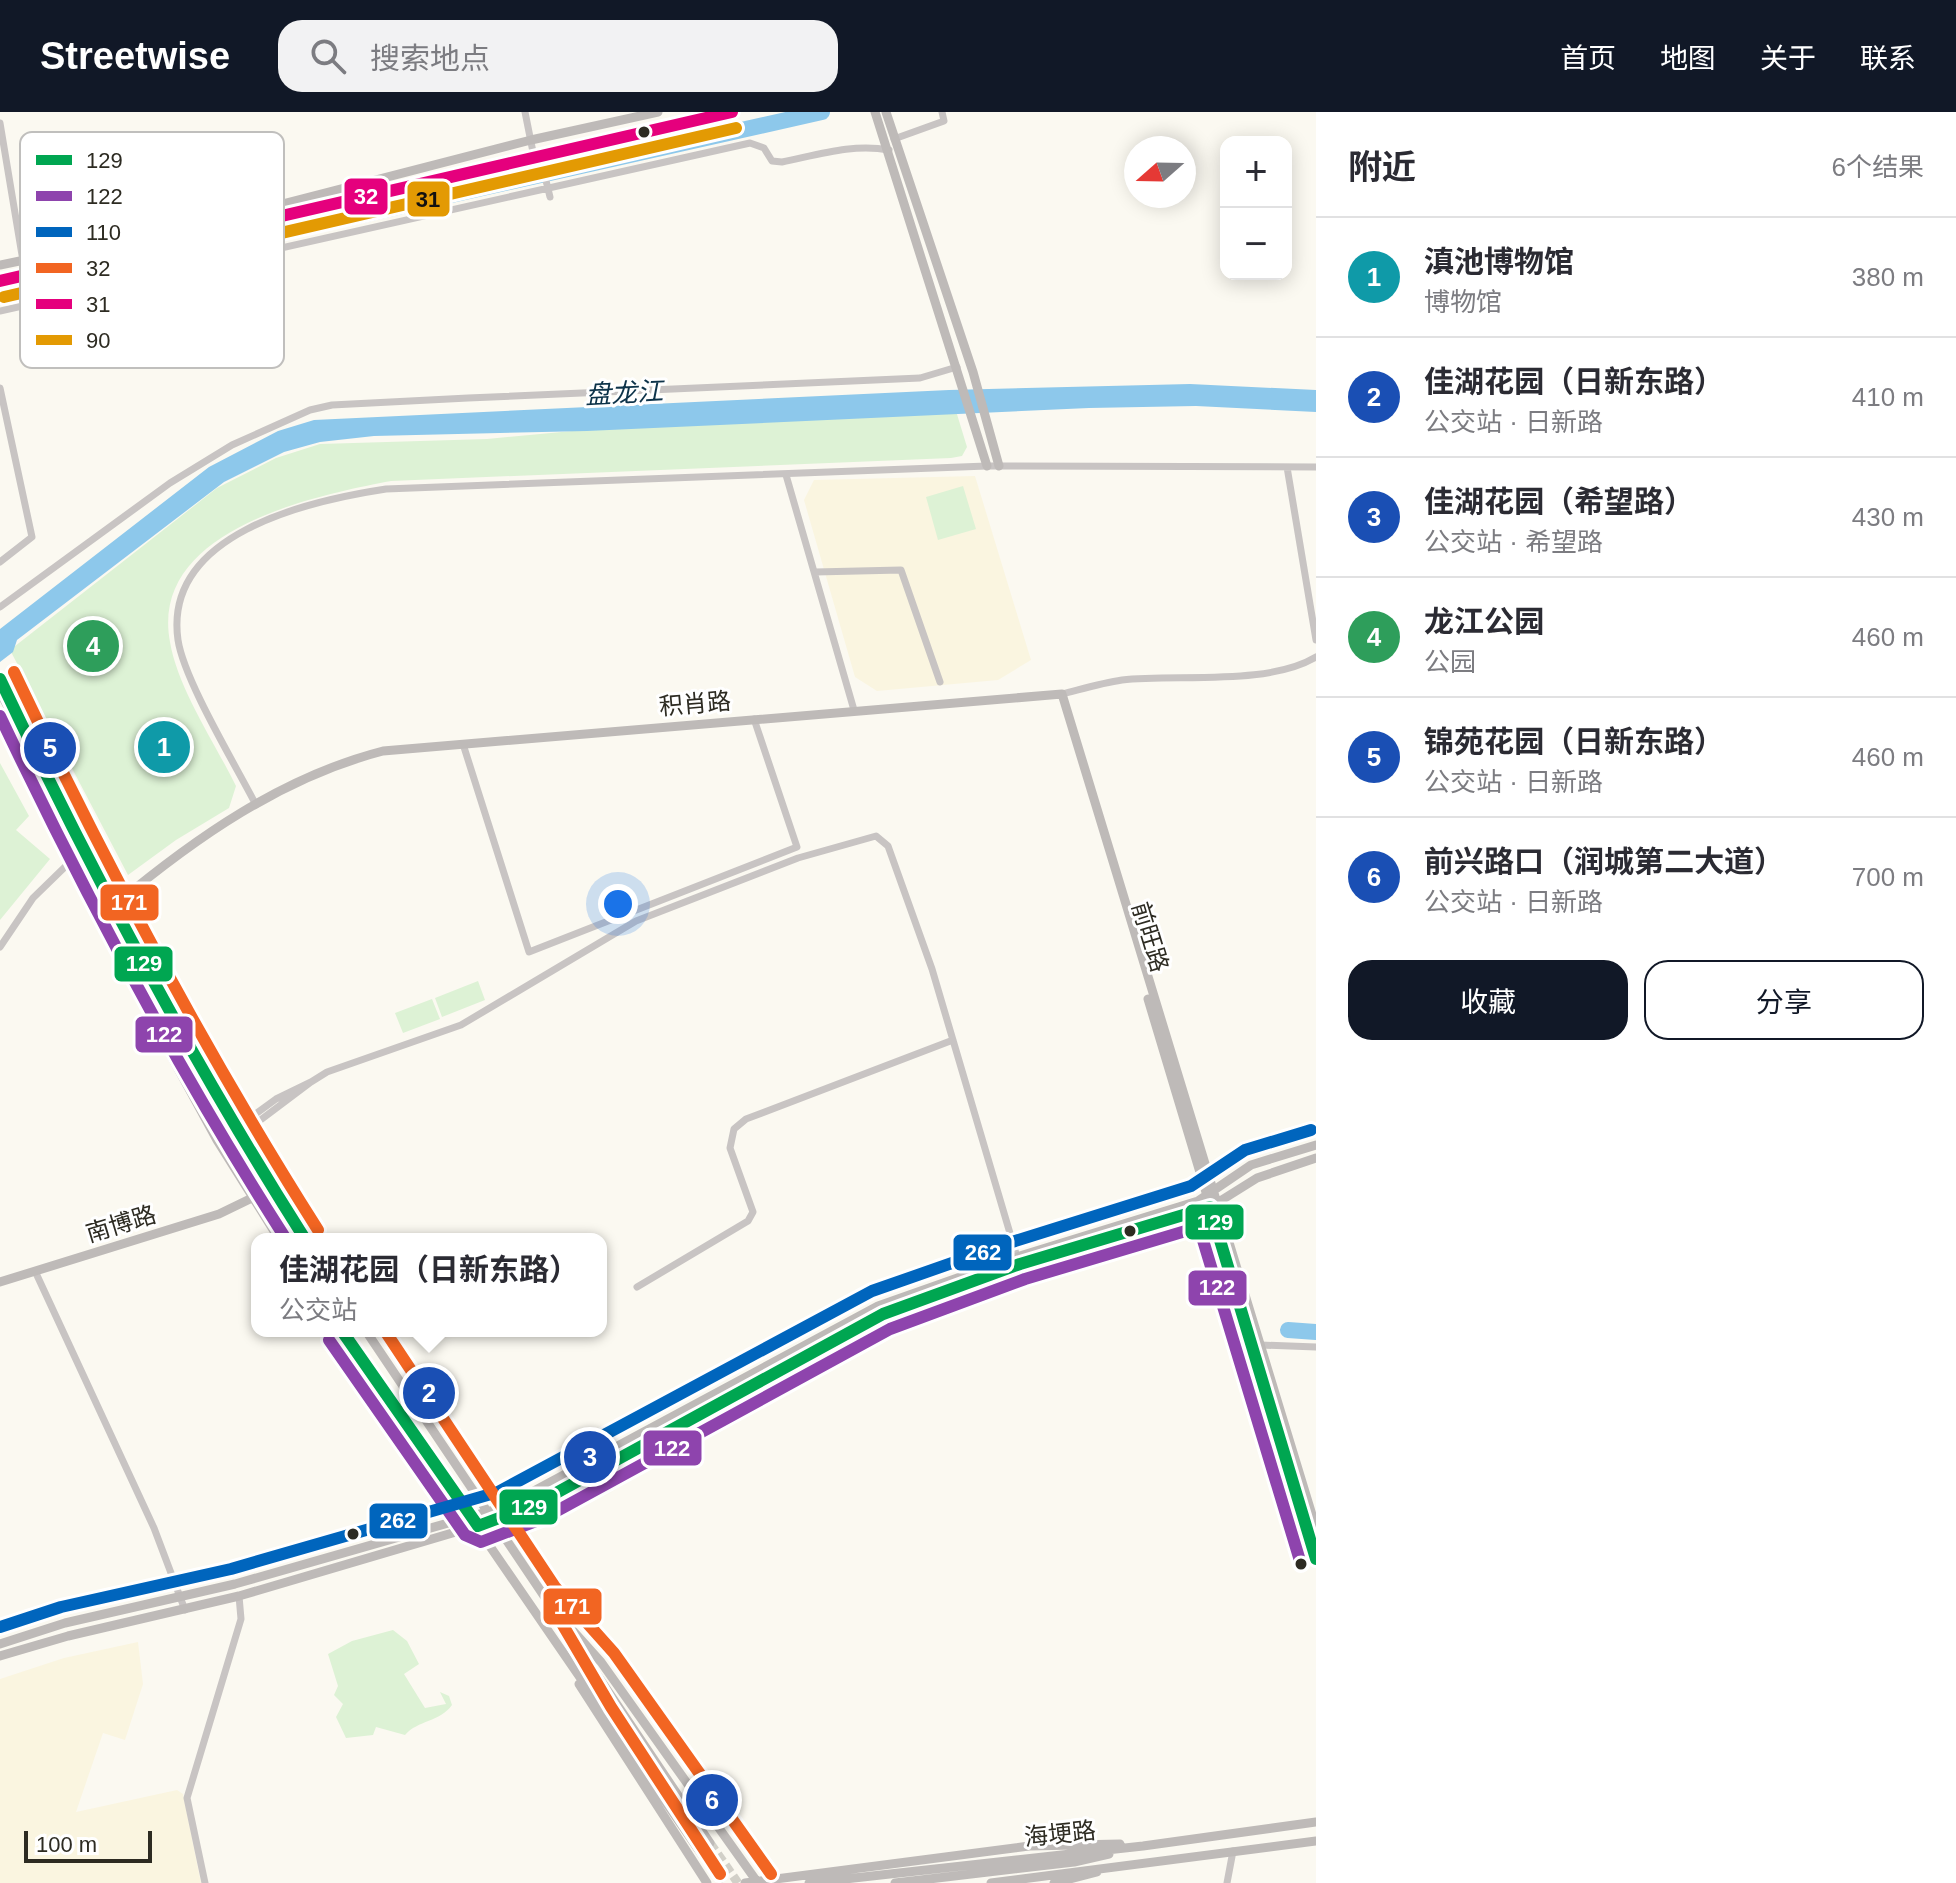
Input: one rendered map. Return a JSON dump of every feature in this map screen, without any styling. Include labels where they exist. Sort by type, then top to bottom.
[{"type":"main road","points":[[284,204],[531,140],[658,112]]},
{"type":"main road","points":[[284,215],[732,112]]},
{"type":"main road","points":[[875,112],[987,466]]},
{"type":"main road","points":[[886,112],[973,372],[999,466]]},
{"type":"main road","points":[[0,265],[20,262]]},
{"type":"main road","points":[[0,281],[20,276]]},
{"type":"main road","points":[[0,679],[47,778]]},
{"type":"main road","points":[[0,692],[239,1135],[301,1233]]},
{"type":"main road","name":"积肖路","points":[[116,904],[176,853],[256,805],[342,762],[383,751],[1060,694]]},
{"type":"main road","name":"前旺路","points":[[1060,694],[1212,1199],[1316,1559]]},
{"type":"main road","points":[[0,722],[168,1050],[275,1233]]},
{"type":"main road","points":[[0,731],[21,765]]},
{"type":"main road","points":[[168,1050],[207,1098],[238,1153],[243,1151],[239,1135]]},
{"type":"main road","points":[[0,1644],[65,1623],[182,1597],[486,1512],[522,1499],[866,1312],[1017,1257],[1212,1199],[1230,1177],[1251,1165],[1316,1145]]},
{"type":"main road","points":[[0,1656],[68,1636],[239,1596],[493,1522],[536,1504],[883,1314],[1212,1199],[1257,1178],[1316,1158]]},
{"type":"main road","name":"南博路","points":[[0,1282],[219,1214],[252,1198]]},
{"type":"main road","name":"前旺路","points":[[1212,1199],[1261,1345],[1316,1528]]},
{"type":"main road","points":[[346,1337],[698,1849]]},
{"type":"main road","points":[[370,1337],[710,1843]]},
{"type":"main road","points":[[542,1597],[601,1662],[757,1882]]},
{"type":"main road","points":[[539,1616],[597,1715],[707,1883]]},
{"type":"main road","name":"海埂路","points":[[809,1883],[1143,1846],[1316,1822]]},
{"type":"main road","name":"海埂路","points":[[991,1883],[1316,1841]]},
{"type":"main road","points":[[745,1883],[1029,1846],[1104,1842],[1143,1846]]},
{"type":"main road","points":[[895,1883],[1074,1862],[1143,1846]]},
{"type":"main road","points":[[1054,1883],[1119,1865]]},
{"type":"street","points":[[525,112],[550,197]]},
{"type":"street","points":[[894,139],[944,121],[942,112]]},
{"type":"street","points":[[0,123],[20,243]]},
{"type":"street","points":[[284,245],[548,184],[750,143],[764,148],[772,161],[782,162],[852,148],[889,150]]},
{"type":"street","points":[[0,311],[20,306]]},
{"type":"street","points":[[0,607],[170,483],[232,445],[310,410],[363,403],[920,378],[958,370]]},
{"type":"street","points":[[0,388],[32,537],[0,562]]},
{"type":"street","points":[[256,805],[190,675],[178,641],[179,597],[188,578],[203,561],[233,538],[303,506],[386,489],[987,466],[1316,467]]},
{"type":"street","points":[[1287,467],[1316,640]]},
{"type":"street","points":[[786,475],[854,710]]},
{"type":"street","points":[[815,572],[901,570],[940,682]]},
{"type":"street","name":"积肖路","points":[[1060,694],[1120,681],[1265,673],[1304,664],[1316,657]]},
{"type":"street","points":[[463,744],[529,952],[797,847],[754,719]]},
{"type":"street","points":[[239,1135],[327,1072],[461,1025],[636,921],[798,858],[871,835],[888,846],[932,969],[1017,1257]]},
{"type":"street","points":[[0,947],[33,898],[70,862]]},
{"type":"street","points":[[637,1287],[748,1221],[753,1212],[730,1148],[734,1129],[746,1119],[953,1040]]},
{"type":"street","points":[[35,1271],[182,1597],[185,1610]]},
{"type":"street","points":[[1261,1345],[1316,1347]]},
{"type":"street","points":[[205,1883],[187,1798],[241,1619],[239,1596]]},
{"type":"street","points":[[1227,1883],[1233,1851]]},
{"type":"shaded area","points":[[975,476],[1031,660],[998,680],[877,691],[855,677],[804,500],[814,480]]},
{"type":"shaded area","points":[[138,1642],[143,1684],[125,1740],[103,1733],[76,1812],[177,1790],[183,1794],[201,1883],[0,1883],[0,1679],[64,1658]]},
{"type":"green space","points":[[956,411],[967,447],[962,456],[951,458],[391,481],[280,509],[243,526],[210,546],[184,572],[170,604],[170,642],[174,660],[198,716],[236,786],[229,808],[176,840],[128,875],[10,650],[217,488],[276,458],[320,444],[487,439],[583,430]]},
{"type":"green space","points":[[963,486],[976,529],[938,540],[926,497]]},
{"type":"green space","points":[[0,763],[29,816],[16,830],[50,859],[0,920]]},
{"type":"green space","points":[[478,981],[485,1000],[442,1017],[435,998]]},
{"type":"green space","points":[[432,999],[440,1019],[403,1033],[395,1013]]},
{"type":"green space","points":[[393,1630],[407,1641],[419,1664],[404,1674],[425,1708],[446,1704],[440,1692],[449,1696],[452,1705],[441,1715],[416,1726],[405,1735],[376,1727],[373,1735],[346,1738],[336,1717],[343,1704],[334,1695],[338,1686],[328,1654],[352,1641]]},
{"type":"water","points":[[1190,384],[1316,390],[1316,412],[1196,406],[1089,408],[587,431],[374,436],[320,442],[284,452],[224,482],[17,640],[13,652],[0,662],[0,629],[209,467],[278,431],[314,420],[949,390]]},
{"type":"waterway","points":[[284,232],[822,112]]},
{"type":"waterway","points":[[0,296],[20,292]]},
{"type":"waterway","points":[[1288,1330],[1316,1332]]},
{"type":"tunnel","points":[[710,1843],[738,1883]]},
{"type":"tunnel","points":[[698,1849],[722,1883]]},
{"type":"transit line","name":"32","points":[[284,215],[732,112]]},
{"type":"transit line","name":"31","points":[[284,232],[736,128]]},
{"type":"transit line","name":"32","points":[[0,281],[20,276]]},
{"type":"transit line","name":"31","points":[[4,297],[20,293]]},
{"type":"transit line","name":"171","points":[[14,672],[84,815],[196,1026],[318,1230]]},
{"type":"transit line","name":"129","points":[[0,679],[70,822],[182,1034],[301,1233]]},
{"type":"transit line","name":"122","points":[[0,716],[135,982],[209,1113],[282,1233]]},
{"type":"transit line","name":"262","points":[[0,1627],[61,1607],[231,1569],[498,1492],[872,1291],[1012,1242],[1191,1186],[1245,1150],[1311,1130]]},
{"type":"transit line","name":"129","points":[[346,1337],[478,1526],[536,1504],[883,1314],[1020,1264],[1210,1207],[1316,1559]]},
{"type":"transit line","name":"122","points":[[329,1340],[465,1535],[481,1542],[544,1518],[890,1329],[1025,1279],[1199,1227],[1301,1564]]},
{"type":"transit line","name":"171","points":[[389,1337],[555,1587],[614,1653],[771,1874]]},
{"type":"transit line","name":"171","points":[[554,1610],[611,1707],[720,1874]]},
{"type":"place","name":"龙江公园","points":[[93,646]]},
{"type":"place","name":"滇池博物馆","points":[[164,747]]},
{"type":"place","name":"锦苑花园（日新东路）","points":[[50,748]]},
{"type":"place","name":"佳湖花园（日新东路）","points":[[429,1393]]},
{"type":"place","name":"佳湖花园（希望路）","points":[[590,1457]]},
{"type":"place","name":"前兴路口（润城第二大道）","points":[[712,1800]]},
{"type":"water label","name":"盘龙江","points":[[624,393]]}]
